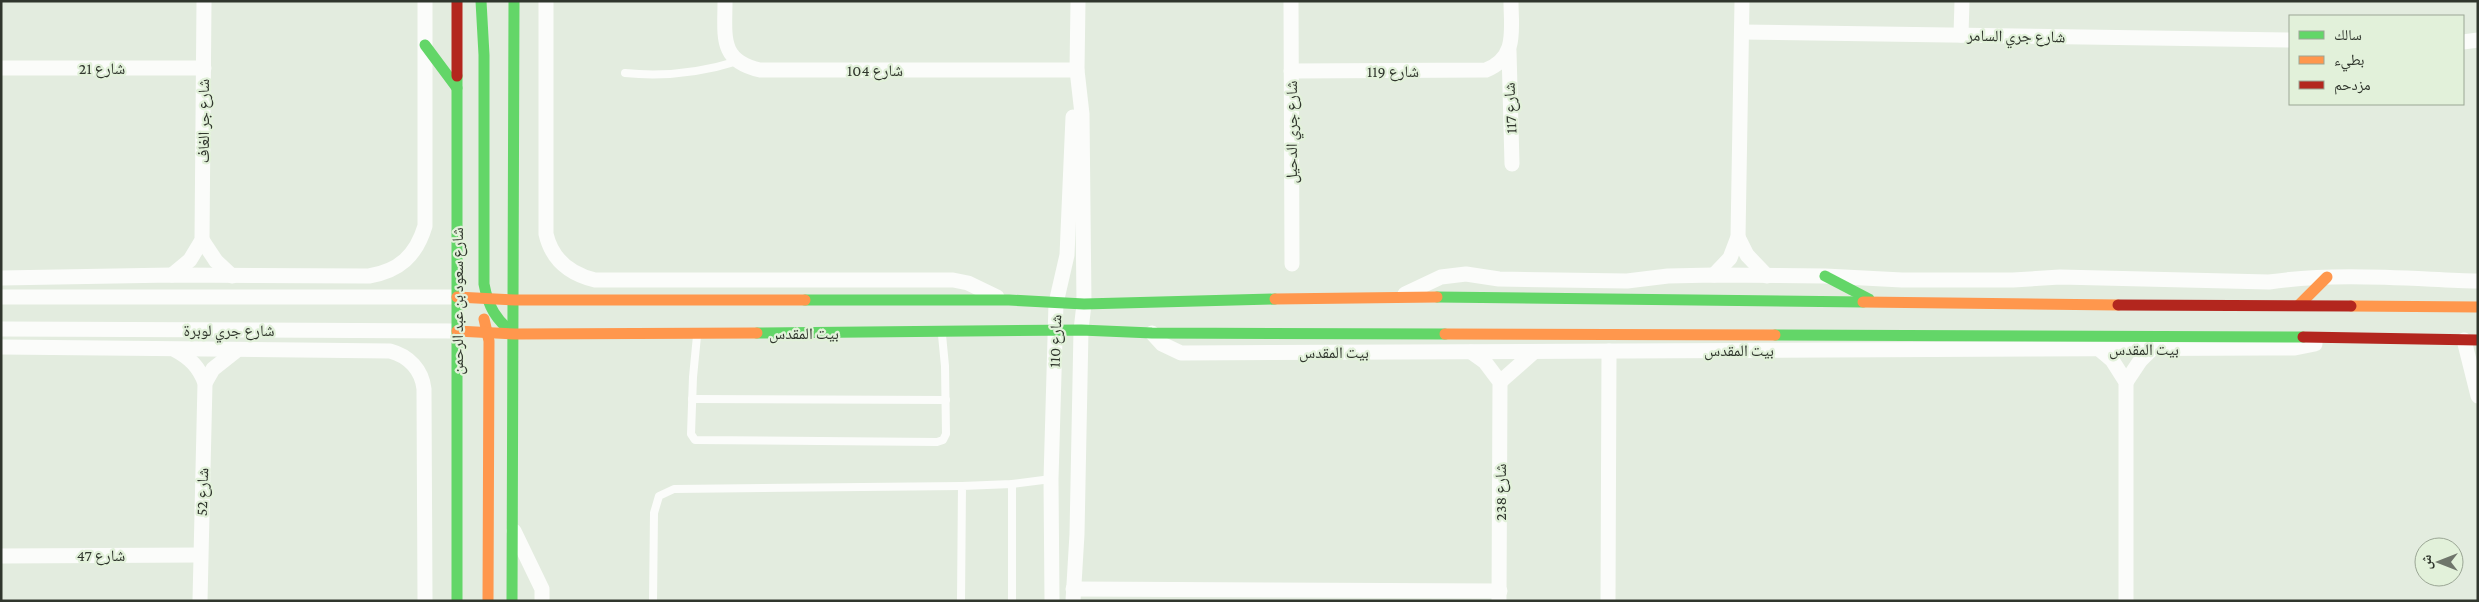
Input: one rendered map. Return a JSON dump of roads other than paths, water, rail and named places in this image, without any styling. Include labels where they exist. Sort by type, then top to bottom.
[{"type":"street","name":"شارع جر الغاف","points":[[202,240],[204,1]]},
{"type":"street","name":"شارع سعود بن عبد الرحمن","points":[[232,276],[369,276],[385,273],[399,267],[416,249],[421,239],[425,219],[425,1]]},
{"type":"street","name":"شارع سعود بن عبد الرحمن","points":[[456,601],[457,1]]},
{"type":"street","points":[[481,1],[484,55],[484,284],[486,299],[493,315],[505,328],[515,334]]},
{"type":"street","points":[[512,601],[515,334],[514,1]]},
{"type":"street","name":"بيت المقدس","points":[[546,1],[546,234],[553,253],[568,269],[595,280],[953,280],[968,283],[989,295],[1009,300]]},
{"type":"street","points":[[725,1],[726,44],[729,52],[738,61]]},
{"type":"street","name":"شارع 110","points":[[1073,595],[1077,534],[1081,330],[1084,304],[1082,114],[1078,77],[1078,1]]},
{"type":"street","name":"شارع جري الدحيل","points":[[1291,1],[1292,264]]},
{"type":"street","name":"شارع 117","points":[[1511,1],[1509,51],[1512,164]]},
{"type":"street","points":[[1714,275],[1730,258],[1738,237],[1742,1]]},
{"type":"street","points":[[1962,1],[1962,35]]},
{"type":"street","name":"شارع جري السامر","points":[[1742,32],[2289,40]]},
{"type":"street","points":[[2464,42],[2478,40]]},
{"type":"street","points":[[425,45],[457,88]]},
{"type":"street","name":"شارع 117","points":[[1496,66],[1509,51]]},
{"type":"street","name":"شارع 104","points":[[738,61],[760,70],[1078,77]]},
{"type":"street","name":"شارع 119","points":[[1291,71],[1476,70],[1496,66]]},
{"type":"street","name":"شارع 21","points":[[1,68],[204,68]]},
{"type":"street","name":"شارع 110","points":[[1052,601],[1051,479],[1056,303],[1067,255],[1073,114],[1078,77]]},
{"type":"street","points":[[1738,237],[1747,254],[1767,276]]},
{"type":"street","points":[[172,275],[190,260],[202,240],[216,260],[232,276]]},
{"type":"street","name":"بيت المقدس","points":[[1398,296],[1441,277],[1466,274],[1499,279],[1627,281],[1668,276],[1714,275],[1824,276],[1902,280],[2012,280],[2060,276],[2252,282],[2327,276],[2478,281]]},
{"type":"street","points":[[1,278],[172,275],[232,276]]},
{"type":"street","points":[[1824,276],[1854,293],[1879,303]]},
{"type":"street","points":[[2299,305],[2327,276]]},
{"type":"street","points":[[52,278],[84,296]]},
{"type":"street","name":"بيت المقدس","points":[[456,297],[515,300],[1009,300],[1084,304],[1398,296],[2060,305],[2478,307]]},
{"type":"street","name":"شارع جري لوبرة","points":[[1,297],[456,297]]},
{"type":"street","points":[[456,297],[476,309],[486,323],[488,332],[488,601]]},
{"type":"street","points":[[2478,327],[2471,340],[2478,396]]},
{"type":"street","name":"شارع جري لوبرة","points":[[1,329],[456,331]]},
{"type":"street","name":"بيت المقدس","points":[[456,331],[515,334],[942,333],[1081,330],[1152,333],[2330,337],[2471,340]]},
{"type":"street","name":"بيت المقدس","points":[[1152,333],[1162,344],[1182,353],[2295,348],[2312,345],[2330,337]]},
{"type":"street","points":[[2022,349],[2032,336]]},
{"type":"street","name":"شارع جري لوبرة","points":[[1,347],[390,351],[403,356],[419,371],[424,389],[425,601]]},
{"type":"street","points":[[2099,349],[2112,360],[2126,382]]},
{"type":"street","points":[[2126,601],[2126,382],[2140,360],[2152,349]]},
{"type":"street","points":[[175,350],[192,361],[205,383]]},
{"type":"street","points":[[205,383],[214,369],[237,350]]},
{"type":"street","points":[[1608,351],[1608,601]]},
{"type":"street","points":[[1471,352],[1484,362],[1500,382],[1534,352]]},
{"type":"street","name":"شارع 238","points":[[1500,382],[1500,596]]},
{"type":"street","name":"شارع 52","points":[[200,601],[205,383]]},
{"type":"street","points":[[513,528],[542,589],[542,601]]},
{"type":"street","name":"شارع 47","points":[[1,556],[200,555]]},
{"type":"street","points":[[1073,595],[1500,596]]},
{"type":"lane","points":[[625,73],[648,75],[685,74],[738,61]]},
{"type":"lane","points":[[698,333],[691,434],[695,440],[937,442],[943,440],[946,434],[942,333]]},
{"type":"lane","points":[[692,399],[946,400]]},
{"type":"lane","points":[[653,601],[654,514],[659,496],[674,489],[962,486],[1012,484],[1051,479]]},
{"type":"lane","points":[[1012,484],[1012,601]]},
{"type":"lane","points":[[961,601],[962,486]]}]
